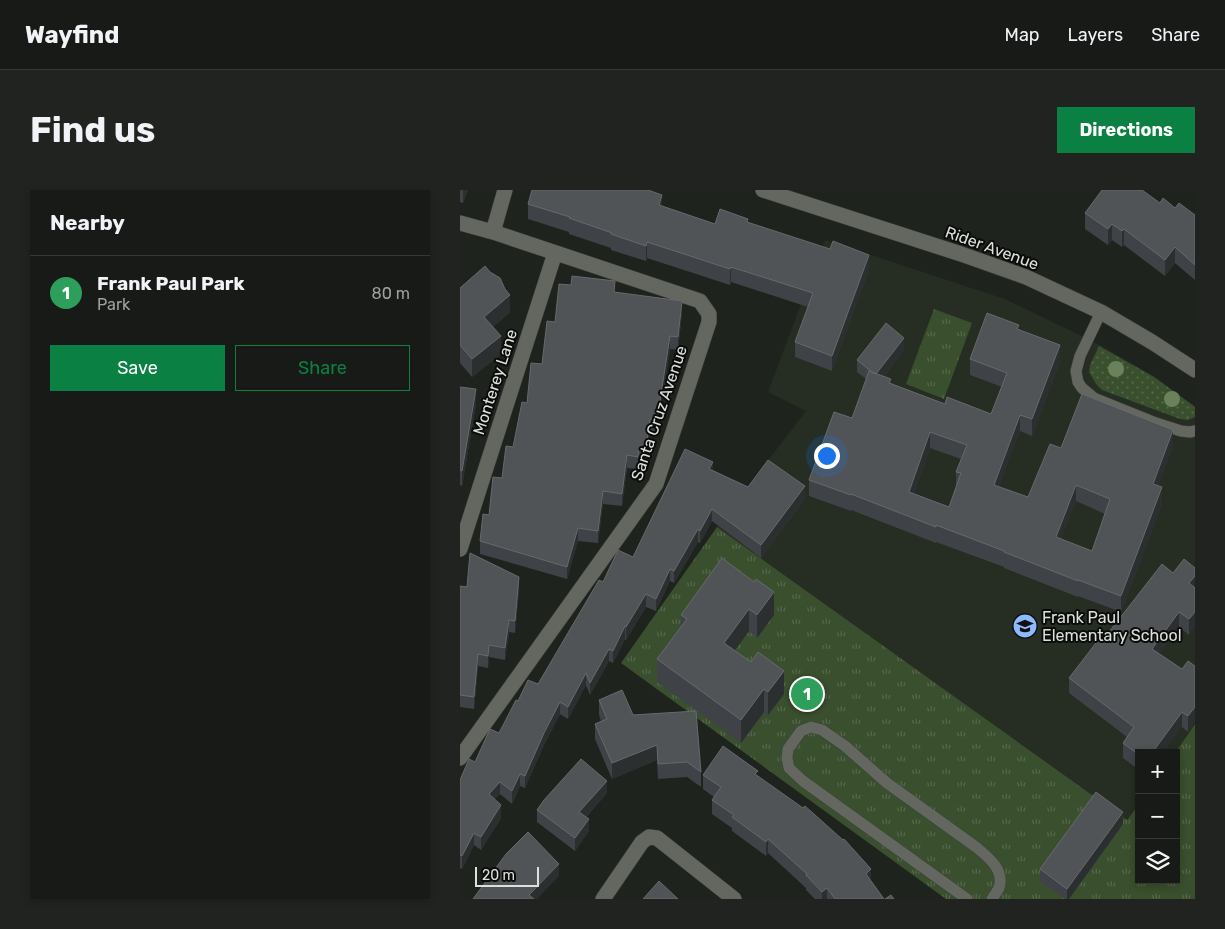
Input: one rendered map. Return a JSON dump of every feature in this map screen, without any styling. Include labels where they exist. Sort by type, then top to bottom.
[{"type":"street","points":[[493,232],[505,190]]},
{"type":"street","name":"Rider Avenue","points":[[763,190],[1026,277],[1101,312],[1195,370]]},
{"type":"street","name":"Santa Cruz Avenue","points":[[460,223],[493,232],[700,302],[709,314],[709,322],[656,484],[460,758]]},
{"type":"street","name":"Monterey Lane","points":[[460,549],[555,253]]},
{"type":"street","points":[[603,899],[642,842],[649,837],[656,838],[734,899]]},
{"type":"lane","points":[[1101,312],[1080,356],[1076,371],[1078,382],[1082,388],[1094,398],[1156,423],[1181,432],[1195,430]]},
{"type":"lane","points":[[967,899],[803,781],[789,768],[788,749],[801,731],[811,727],[822,730],[845,746],[887,784],[989,858],[998,869],[1000,878],[999,888],[992,899]]},
{"type":"shaded area","name":"Frank Paul Elementary School","points":[[825,240],[1005,299],[1100,345],[1155,377],[1195,406],[1195,724],[1178,749],[1135,749],[1135,809],[1127,820],[717,527],[806,411],[768,392]]},
{"type":"green space","points":[[934,309],[972,323],[944,399],[906,384]]},
{"type":"green space","points":[[1099,346],[1154,377],[1195,407],[1195,417],[1188,420],[1180,419],[1102,390],[1089,372],[1090,365]]},
{"type":"green space","points":[[717,527],[1127,820],[1135,809],[1135,884],[1180,884],[1180,749],[1178,749],[1195,724],[1195,899],[946,899],[621,663]]},
{"type":"building","points":[[532,190],[648,190],[662,195],[659,205],[715,224],[720,209],[748,219],[747,222],[830,249],[833,241],[869,255],[832,356],[795,342],[813,293],[647,242],[646,246],[570,217],[528,204]]},
{"type":"building","points":[[1102,190],[1142,190],[1160,203],[1163,198],[1175,208],[1179,203],[1195,215],[1195,265],[1175,247],[1165,260],[1124,229],[1122,231],[1112,224],[1108,229],[1085,213]]},
{"type":"building","points":[[485,266],[490,272],[500,278],[510,295],[484,317],[501,336],[472,359],[460,345],[460,288]]},
{"type":"building","points":[[572,276],[615,281],[614,292],[682,301],[678,337],[670,336],[657,420],[650,419],[646,450],[639,449],[638,457],[627,455],[622,494],[603,491],[598,531],[578,528],[567,567],[480,541],[483,514],[489,515],[493,477],[502,478],[506,446],[513,447],[522,402],[527,403],[531,363],[542,364],[547,321],[555,322],[559,284],[571,285]]},
{"type":"building","points":[[987,313],[1019,325],[1017,329],[1060,345],[1032,419],[1020,415],[994,485],[1028,497],[1050,444],[1061,448],[1082,394],[1173,430],[1153,484],[1162,487],[1121,596],[936,525],[936,527],[809,480],[834,412],[852,418],[869,371],[891,379],[889,383],[945,404],[947,397],[991,414],[1007,373],[970,359]],"holes":[[[930,432],[967,445],[956,472],[961,473],[949,507],[909,492]],[[1076,485],[1110,499],[1092,551],[1056,537]]]},
{"type":"building","points":[[886,323],[904,338],[876,374],[857,360]]},
{"type":"building","points":[[460,387],[476,389],[462,471],[460,470]]},
{"type":"building","points":[[685,449],[713,462],[709,469],[748,487],[768,460],[805,486],[761,545],[712,509],[674,571],[670,569],[656,599],[646,594],[625,626],[613,651],[609,649],[590,683],[586,673],[568,707],[560,702],[525,776],[520,774],[512,791],[500,782],[489,794],[501,805],[481,837],[474,833],[462,856],[460,855],[460,780],[469,759],[475,762],[490,729],[499,733],[528,680],[538,684],[599,580],[603,582],[618,550],[633,557]]},
{"type":"building","points":[[470,553],[519,577],[515,621],[509,620],[505,648],[489,645],[488,656],[478,654],[474,697],[460,695],[460,586],[467,587]]},
{"type":"building","points":[[722,558],[754,582],[756,579],[774,592],[757,615],[749,609],[724,643],[751,662],[758,652],[784,671],[768,692],[764,689],[741,720],[657,659],[687,619],[681,615]]},
{"type":"building","points":[[1184,559],[1195,568],[1195,576],[1189,583],[1195,588],[1195,612],[1189,619],[1179,612],[1152,649],[1182,669],[1188,661],[1195,666],[1195,707],[1188,716],[1182,712],[1155,749],[1135,749],[1135,752],[1123,743],[1134,727],[1069,678],[1099,639],[1102,641],[1162,564],[1173,573]]},
{"type":"building","points":[[622,690],[633,715],[696,711],[701,772],[687,762],[658,764],[657,745],[612,763],[595,724],[607,719],[599,700]]},
{"type":"building","points":[[723,746],[758,771],[755,774],[803,808],[805,806],[844,839],[871,869],[866,874],[884,899],[835,899],[827,888],[822,892],[807,874],[768,839],[766,842],[732,817],[734,815],[712,800],[721,787],[703,775]]},
{"type":"building","points":[[581,759],[607,781],[579,812],[589,819],[575,838],[537,810]]},
{"type":"building","points":[[1096,792],[1123,812],[1067,889],[1040,869]]},
{"type":"building","points":[[528,832],[559,864],[529,895],[534,899],[473,899],[506,854]]},
{"type":"building","points":[[659,881],[678,899],[643,899]]},
{"type":"building","points":[[891,895],[894,899],[885,899]]},
{"type":"place","name":"Frank Paul Elementary School","points":[[1025,626]]},
{"type":"place","name":"Frank Paul Park","points":[[807,694]]}]
